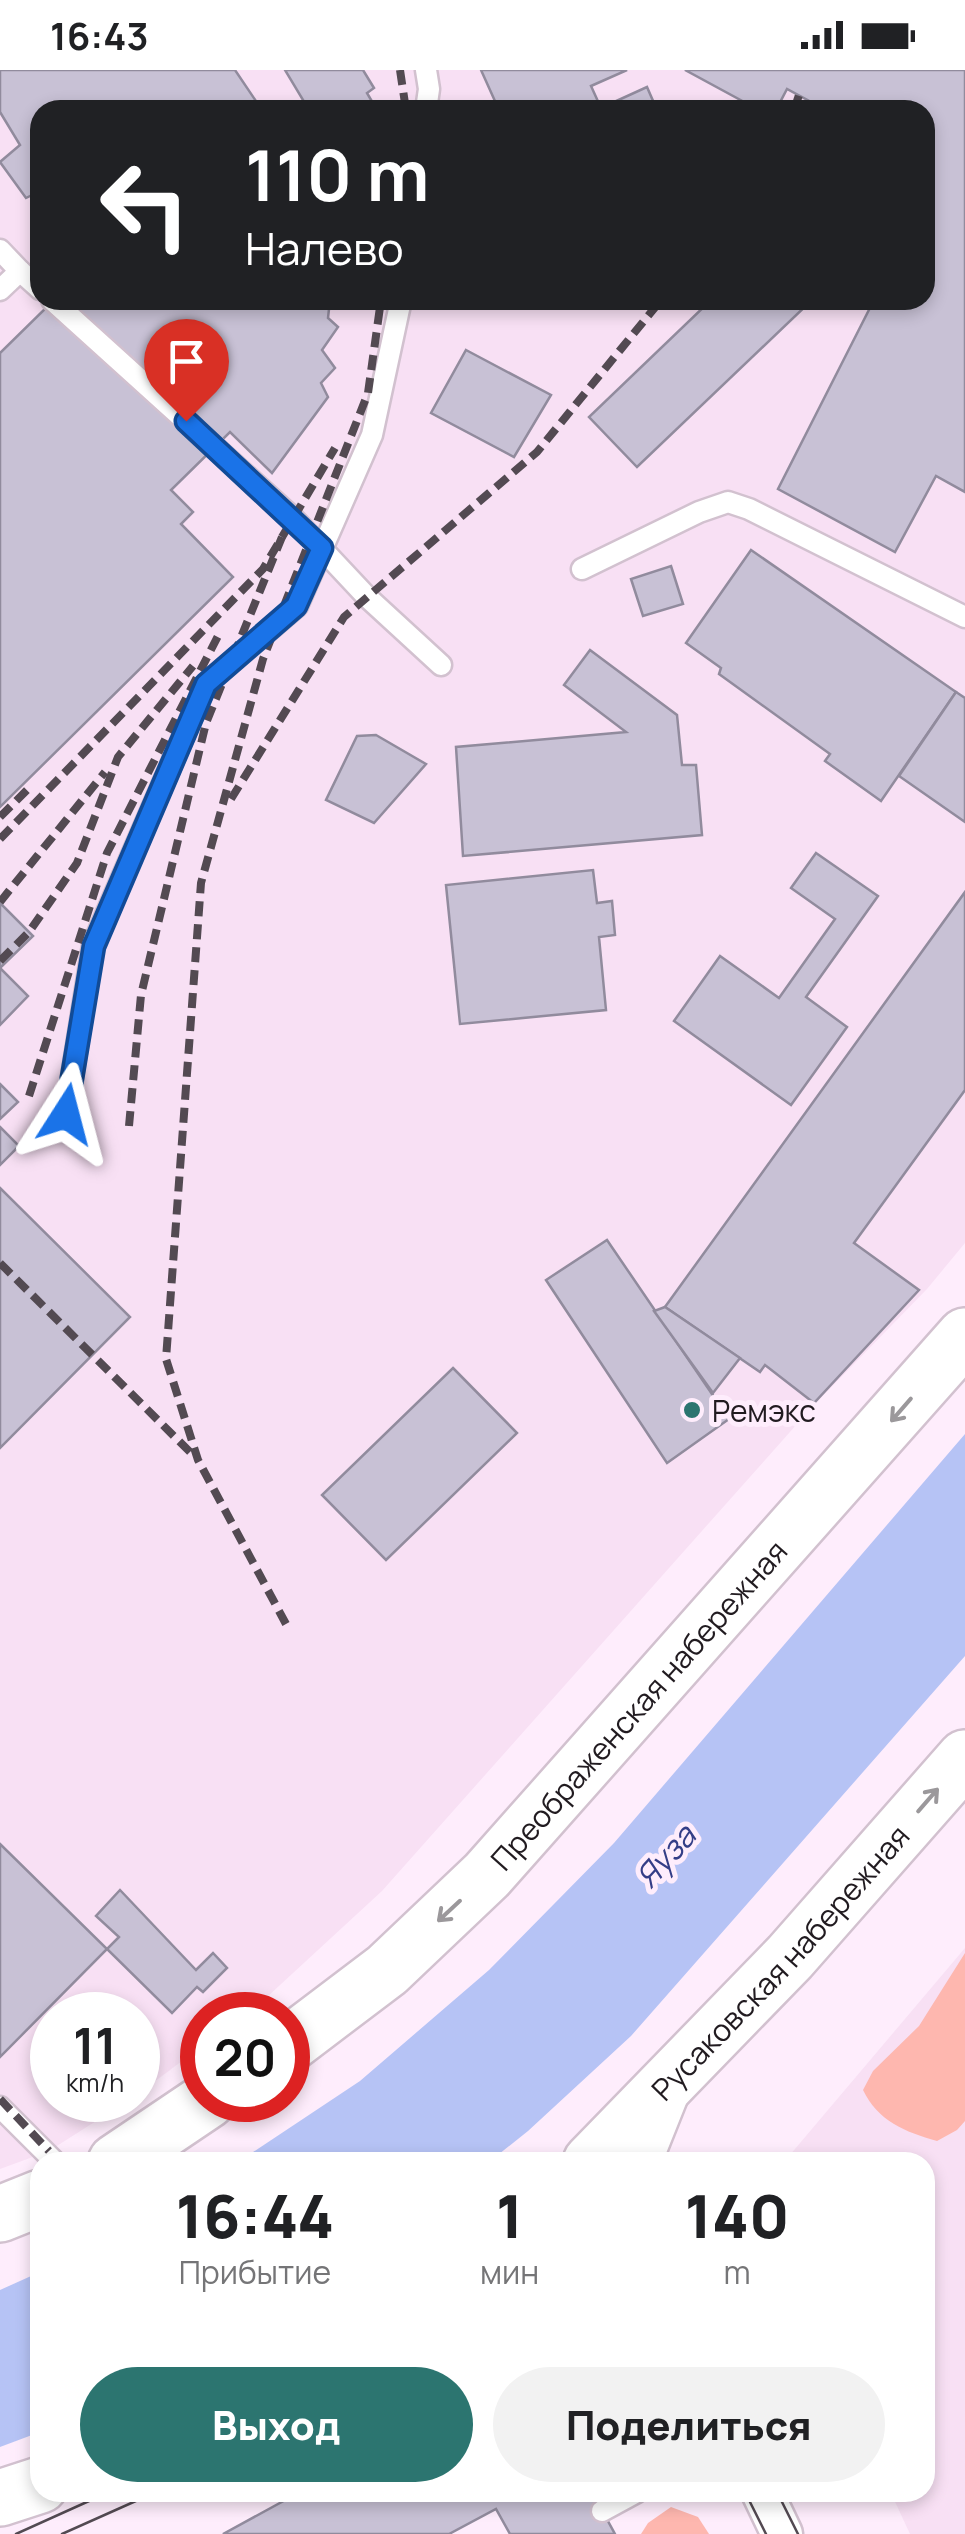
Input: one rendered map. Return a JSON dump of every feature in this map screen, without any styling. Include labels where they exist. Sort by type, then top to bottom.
[{"type":"main road","name":"Преображенская набережная","points":[[310,2028],[387,1970],[487,1875],[965,1336]]},
{"type":"main road","name":"Русаковская набережная","points":[[601,2152],[790,1957],[965,1758]]},
{"type":"main road","points":[[131,2152],[180,2119]]},
{"type":"main road","points":[[0,2214],[30,2202]]},
{"type":"main road","points":[[0,2498],[30,2488]]},
{"type":"street","points":[[645,2152],[674,2079]]},
{"type":"street","points":[[767,2502],[782,2534]]},
{"type":"lane","points":[[426,70],[427,100]]},
{"type":"lane","points":[[0,250],[30,280]]},
{"type":"lane","points":[[0,290],[20,271]]},
{"type":"lane","points":[[63,310],[294,518],[367,597],[441,665]]},
{"type":"lane","points":[[66,1114],[94,946],[206,684],[296,606],[372,435],[399,310]]},
{"type":"lane","points":[[582,569],[728,502],[965,617]]},
{"type":"lane","points":[[0,2106],[45,2152]]},
{"type":"lane","points":[[602,2511],[619,2502]]},
{"type":"shaded area","points":[[0,70],[965,70],[965,1243],[927,1289],[813,1406],[382,1891],[272,1992],[180,1992],[180,2062],[160,2078],[160,1992],[30,1992],[30,2122],[94,2122],[49,2151],[30,2152],[30,2158],[0,2169]]},
{"type":"shaded area","points":[[965,1948],[965,2534],[910,2534],[895,2502],[935,2502],[935,2152],[792,2152]]},
{"type":"shaded area","points":[[965,1953],[965,2121],[937,2141],[894,2124],[876,2110],[863,2090],[873,2071],[919,2026]]},
{"type":"shaded area","points":[[671,2507],[698,2517],[709,2534],[641,2534],[648,2523]]},
{"type":"water","name":"Яуза","points":[[965,1434],[965,1656],[631,2036],[502,2152],[253,2152],[298,2122],[310,2122],[310,2114],[360,2081],[489,1970],[614,1843]]},
{"type":"water","points":[[30,2276],[30,2436],[0,2447],[0,2290]]},
{"type":"building","points":[[0,70],[235,70],[255,100],[30,100],[30,196],[26,198],[0,162],[20,145],[0,112]]},
{"type":"building","points":[[285,70],[363,70],[374,88],[367,93],[371,100],[303,100]]},
{"type":"building","points":[[481,70],[627,70],[591,86],[597,100],[494,100]]},
{"type":"building","points":[[685,70],[965,70],[965,492],[936,476],[895,552],[778,489],[869,310],[935,310],[935,100],[807,100],[787,89],[781,100],[740,100]]},
{"type":"building","points":[[647,87],[653,100],[619,100]]},
{"type":"building","points":[[44,310],[329,310],[328,318],[338,327],[322,350],[335,368],[321,383],[328,397],[272,473],[230,432],[171,490],[193,512],[181,524],[233,577],[0,807],[0,353]]},
{"type":"building","points":[[701,310],[802,310],[637,467],[589,417]]},
{"type":"building","points":[[466,350],[551,395],[514,457],[431,413]]},
{"type":"building","points":[[751,550],[956,692],[881,801],[825,761],[830,754],[719,674],[721,668],[686,643]]},
{"type":"building","points":[[671,566],[683,604],[643,616],[631,579]]},
{"type":"building","points":[[590,650],[677,715],[682,765],[696,765],[702,835],[463,856],[456,747],[626,732],[564,685]]},
{"type":"building","points":[[956,692],[965,698],[965,822],[899,776]]},
{"type":"building","points":[[376,735],[426,764],[374,823],[326,800],[357,736]]},
{"type":"building","points":[[816,853],[878,896],[806,997],[847,1027],[791,1105],[674,1021],[720,956],[779,998],[835,919],[791,888]]},
{"type":"building","points":[[593,870],[597,903],[612,901],[615,935],[599,937],[606,1010],[460,1024],[446,885]]},
{"type":"building","points":[[965,892],[965,1090],[854,1243],[919,1290],[814,1403],[765,1365],[760,1372],[665,1307]]},
{"type":"building","points":[[0,903],[33,936],[0,968]]},
{"type":"building","points":[[0,968],[28,996],[0,1025]]},
{"type":"building","points":[[0,1084],[18,1102],[0,1119]]},
{"type":"building","points":[[0,1127],[19,1146],[0,1165]]},
{"type":"building","points":[[0,1188],[130,1317],[0,1448]]},
{"type":"building","points":[[607,1240],[729,1419],[667,1463],[546,1280]]},
{"type":"building","points":[[665,1307],[740,1358],[713,1393],[654,1311]]},
{"type":"building","points":[[453,1368],[517,1433],[386,1560],[322,1495]]},
{"type":"building","points":[[0,1844],[107,1949],[64,1992],[30,1992],[30,2027],[0,2057]]},
{"type":"building","points":[[120,1890],[196,1970],[213,1953],[227,1968],[203,1992],[197,1987],[192,1992],[180,1992],[180,2005],[172,2013],[160,2001],[160,1992],[151,1992],[107,1949],[119,1937],[96,1916]]},
{"type":"building","points":[[282,2502],[597,2502],[615,2534],[510,2534],[496,2509],[449,2534],[223,2534]]},
{"type":"tram line","points":[[16,2534],[87,2502]]},
{"type":"tram line","points":[[62,2534],[134,2502]]},
{"type":"tram line","points":[[750,2502],[766,2534]]},
{"type":"tram line","points":[[782,2502],[798,2534]]},
{"type":"railway","points":[[400,70],[404,100]]},
{"type":"railway","points":[[797,100],[799,95]]},
{"type":"railway","points":[[286,1624],[198,1460],[166,1359],[201,883],[263,659],[368,393],[380,310]]},
{"type":"railway","points":[[231,799],[344,617],[537,452],[653,310]]},
{"type":"railway","points":[[0,839],[263,569],[335,448]]},
{"type":"railway","points":[[129,1126],[141,995],[206,723],[282,537]]},
{"type":"railway","points":[[29,1096],[107,853],[218,636]]},
{"type":"railway","points":[[0,961],[29,932],[77,863],[118,757],[193,666]]},
{"type":"railway","points":[[0,902],[105,772]]},
{"type":"railway","points":[[0,817],[32,785]]},
{"type":"railway","points":[[0,1263],[194,1456]]},
{"type":"railway","points":[[0,2099],[49,2151]]},
{"type":"place","name":"Ремэкс","points":[[692,1410]]},
{"type":"route","points":[[66,1114],[94,946],[206,684],[296,606],[322,548],[186,421]]}]
